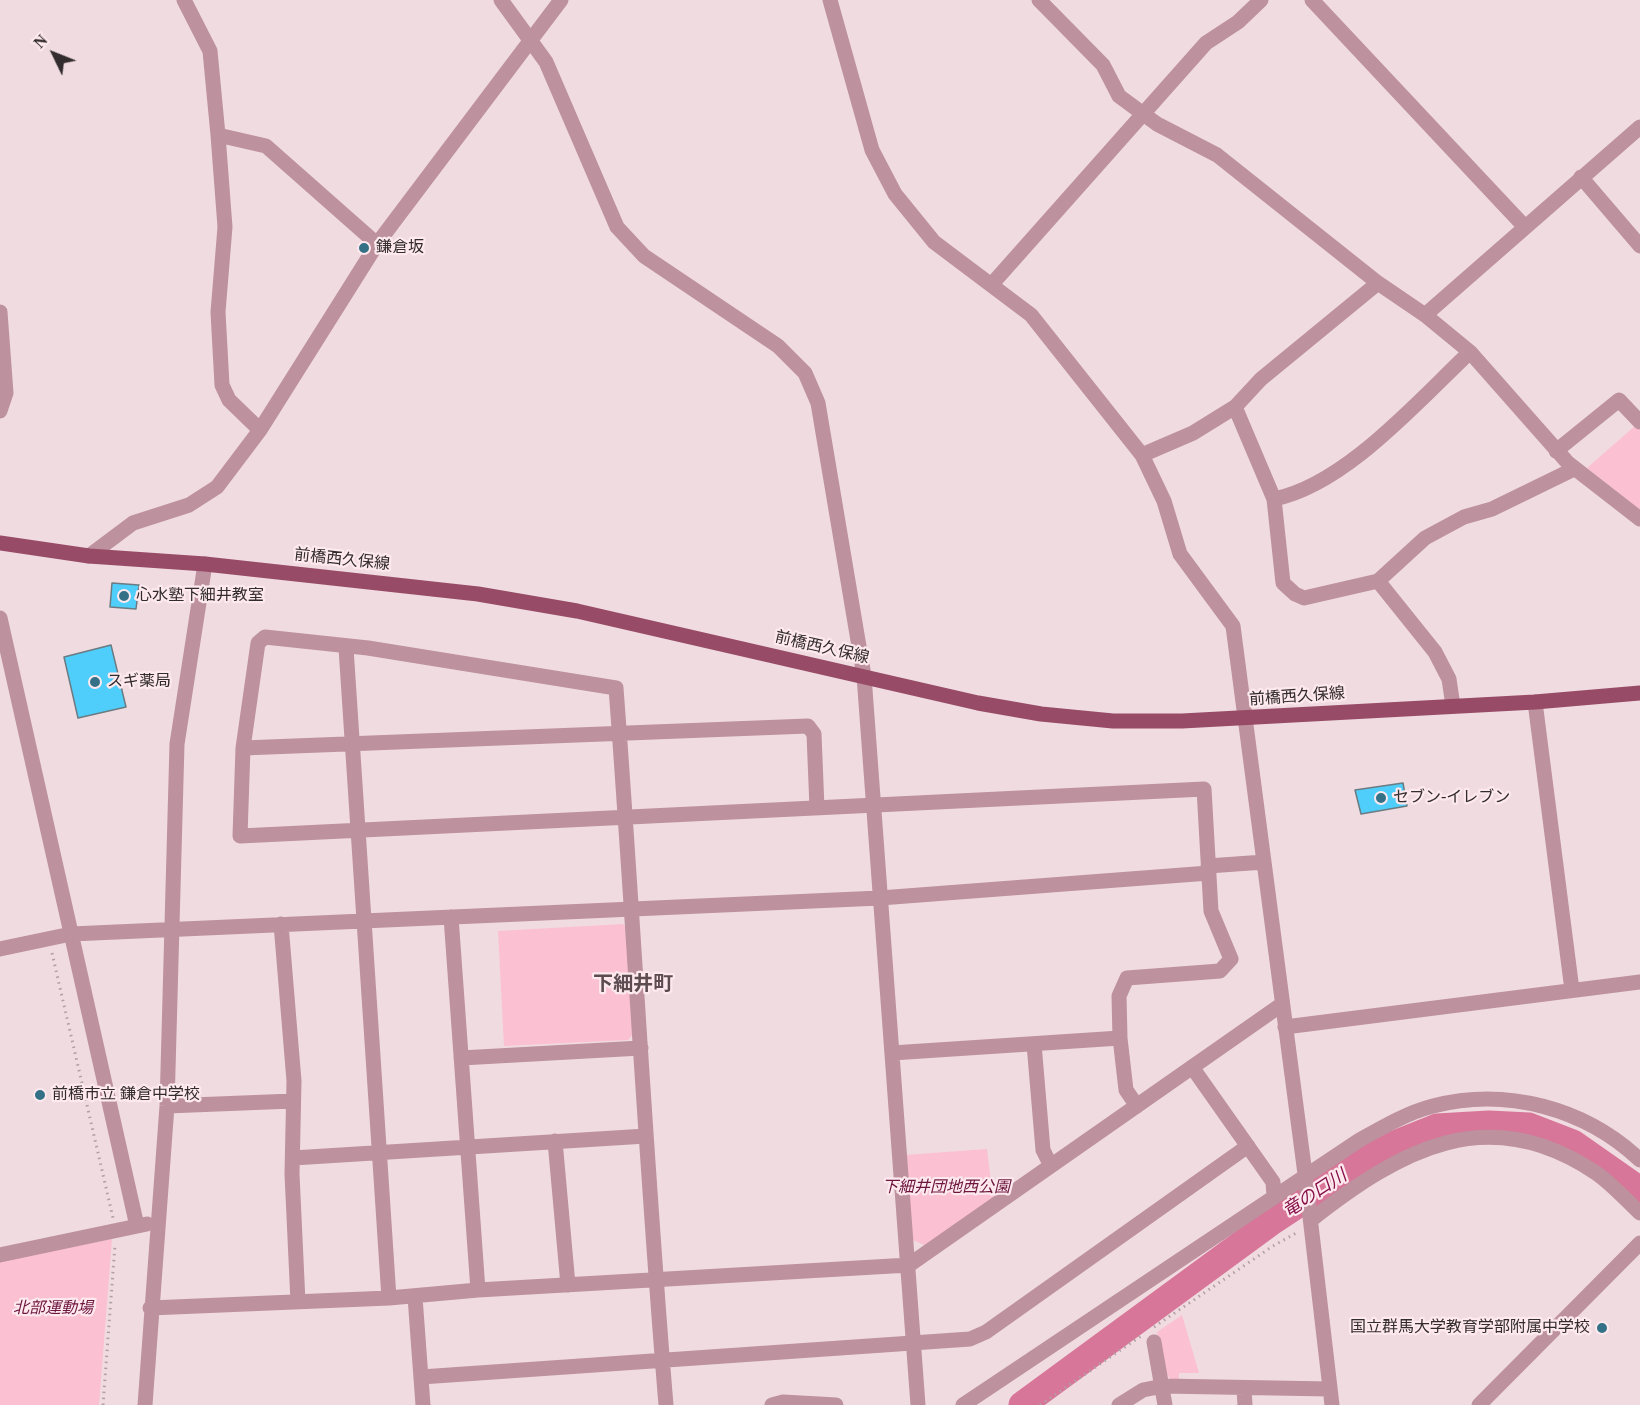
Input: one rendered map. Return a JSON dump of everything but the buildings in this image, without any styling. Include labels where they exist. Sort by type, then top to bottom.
[{"type":"main road","name":"前橋西久保線","points":[[0,543],[89,556],[205,564],[478,594],[577,611],[978,703],[1041,714],[1113,721],[1246,718],[1535,702],[1640,693]]},
{"type":"street","points":[[184,0],[210,51],[219,135],[225,227],[218,312],[222,385],[229,400],[260,430]]},
{"type":"street","points":[[501,0],[546,62],[617,227],[644,256],[778,346],[805,373],[818,403],[864,676],[918,1405]]},
{"type":"street","points":[[89,556],[133,523],[189,505],[217,487],[260,430],[378,244],[561,0]]},
{"type":"street","points":[[830,0],[872,150],[895,194],[934,242],[1031,315],[1142,455],[1164,501],[1180,554],[1233,626],[1281,1005],[1306,1177],[1331,1397],[1244,1389],[1163,1386],[1143,1389],[1119,1405]]},
{"type":"street","points":[[1039,0],[1103,65],[1119,96],[1157,124],[1217,154],[1378,283],[1425,315],[1470,352],[1556,451],[1574,468],[1640,519]]},
{"type":"street","points":[[992,284],[1206,43],[1238,22],[1261,0]]},
{"type":"street","points":[[1312,0],[1524,226]]},
{"type":"street","points":[[1425,315],[1524,226],[1640,128]]},
{"type":"street","points":[[219,135],[266,146],[378,244]]},
{"type":"street","points":[[1581,177],[1640,246]]},
{"type":"street","points":[[1142,455],[1192,433],[1235,407],[1261,379],[1378,283]]},
{"type":"street","points":[[0,312],[6,393],[0,411]]},
{"type":"street","points":[[1274,499],[1289,496],[1357,458],[1470,352]]},
{"type":"street","points":[[1556,451],[1619,400],[1640,422]]},
{"type":"street","points":[[1235,407],[1274,499],[1282,583],[1304,598],[1378,581],[1425,538],[1464,517],[1492,509],[1574,468]]},
{"type":"street","points":[[145,1405],[150,1308],[168,1106],[177,744],[205,564]]},
{"type":"street","points":[[1378,581],[1435,652],[1449,679],[1453,705]]},
{"type":"street","points":[[0,618],[137,1226]]},
{"type":"street","points":[[666,1405],[655,1281],[633,909],[626,817],[619,734],[616,688],[368,648],[346,648],[265,637],[258,643],[243,748],[240,836],[358,830],[626,817],[817,808],[1204,789],[1211,911],[1231,959],[1220,970],[1127,978],[1119,996],[1120,1038],[1126,1090],[1137,1106]]},
{"type":"street","points":[[346,648],[389,1298]]},
{"type":"street","points":[[1535,702],[1572,990]]},
{"type":"street","points":[[243,748],[808,726],[814,734],[817,808]]},
{"type":"street","points":[[0,949],[71,934],[880,898],[1209,870],[1264,862]]},
{"type":"street","points":[[451,917],[478,1290]]},
{"type":"street","points":[[281,924],[293,1101],[298,1302]]},
{"type":"street","points":[[1285,1027],[1640,982]]},
{"type":"street","points":[[150,1308],[415,1297],[478,1290],[909,1265],[1281,1005]]},
{"type":"street","points":[[892,1053],[1120,1038]]},
{"type":"street","points":[[1034,1044],[1043,1150],[1051,1166]]},
{"type":"street","points":[[461,1058],[641,1048]]},
{"type":"street","points":[[1192,1068],[1273,1182],[1274,1196]]},
{"type":"street","points":[[963,1405],[1274,1196],[1391,1123],[1432,1107],[1482,1097],[1537,1104],[1589,1122],[1640,1160]]},
{"type":"street","points":[[168,1106],[293,1101]]},
{"type":"street","points":[[293,1158],[646,1136]]},
{"type":"street","points":[[1310,1217],[1380,1170],[1407,1155],[1430,1146],[1502,1138],[1553,1149],[1598,1175],[1640,1213]]},
{"type":"street","points":[[555,1142],[568,1285]]},
{"type":"street","points":[[421,1377],[970,1339],[986,1332],[1248,1146]]},
{"type":"street","points":[[0,1255],[158,1223]]},
{"type":"street","points":[[1479,1405],[1640,1243]]},
{"type":"street","points":[[415,1297],[423,1405]]},
{"type":"street","points":[[1149,1335],[1163,1386],[1165,1405]]},
{"type":"street","points":[[1244,1389],[1245,1405]]},
{"type":"street","points":[[772,1405],[783,1402],[836,1405]]},
{"type":"path","points":[[48,938],[116,1231],[103,1405]]},
{"type":"path","points":[[1041,1405],[1149,1335],[1273,1246],[1297,1233],[1310,1217]]},
{"type":"green space","points":[[1636,425],[1640,429],[1640,510],[1587,468]]},
{"type":"green space","points":[[623,924],[628,929],[633,1034],[628,1040],[504,1046],[498,931]]},
{"type":"green space","name":"下細井団地西公園","points":[[987,1149],[993,1199],[926,1246],[913,1240],[905,1155]]},
{"type":"green space","name":"北部運動場","points":[[112,1239],[99,1405],[0,1405],[0,1261]]},
{"type":"green space","points":[[1182,1315],[1199,1373],[1179,1373],[1179,1379],[1170,1379],[1166,1373],[1157,1332]]},
{"type":"waterway","name":"竜の口川","points":[[1022,1405],[1270,1223],[1382,1149],[1437,1127],[1489,1124],[1529,1126],[1573,1143],[1640,1190]]},
{"type":"place","name":"鎌倉坂","points":[[364,248]]},
{"type":"place","name":"心水塾下細井教室","points":[[124,596]]},
{"type":"place","name":"スギ薬局","points":[[95,682]]},
{"type":"place","name":"セブン-イレブン","points":[[1381,798]]},
{"type":"place","name":"前橋市立 鎌倉中学校","points":[[40,1095]]},
{"type":"place","name":"国立群馬大学教育学部附属中学校","points":[[1602,1328]]},
{"type":"district","name":"下細井町","points":[[633,985]]}]
